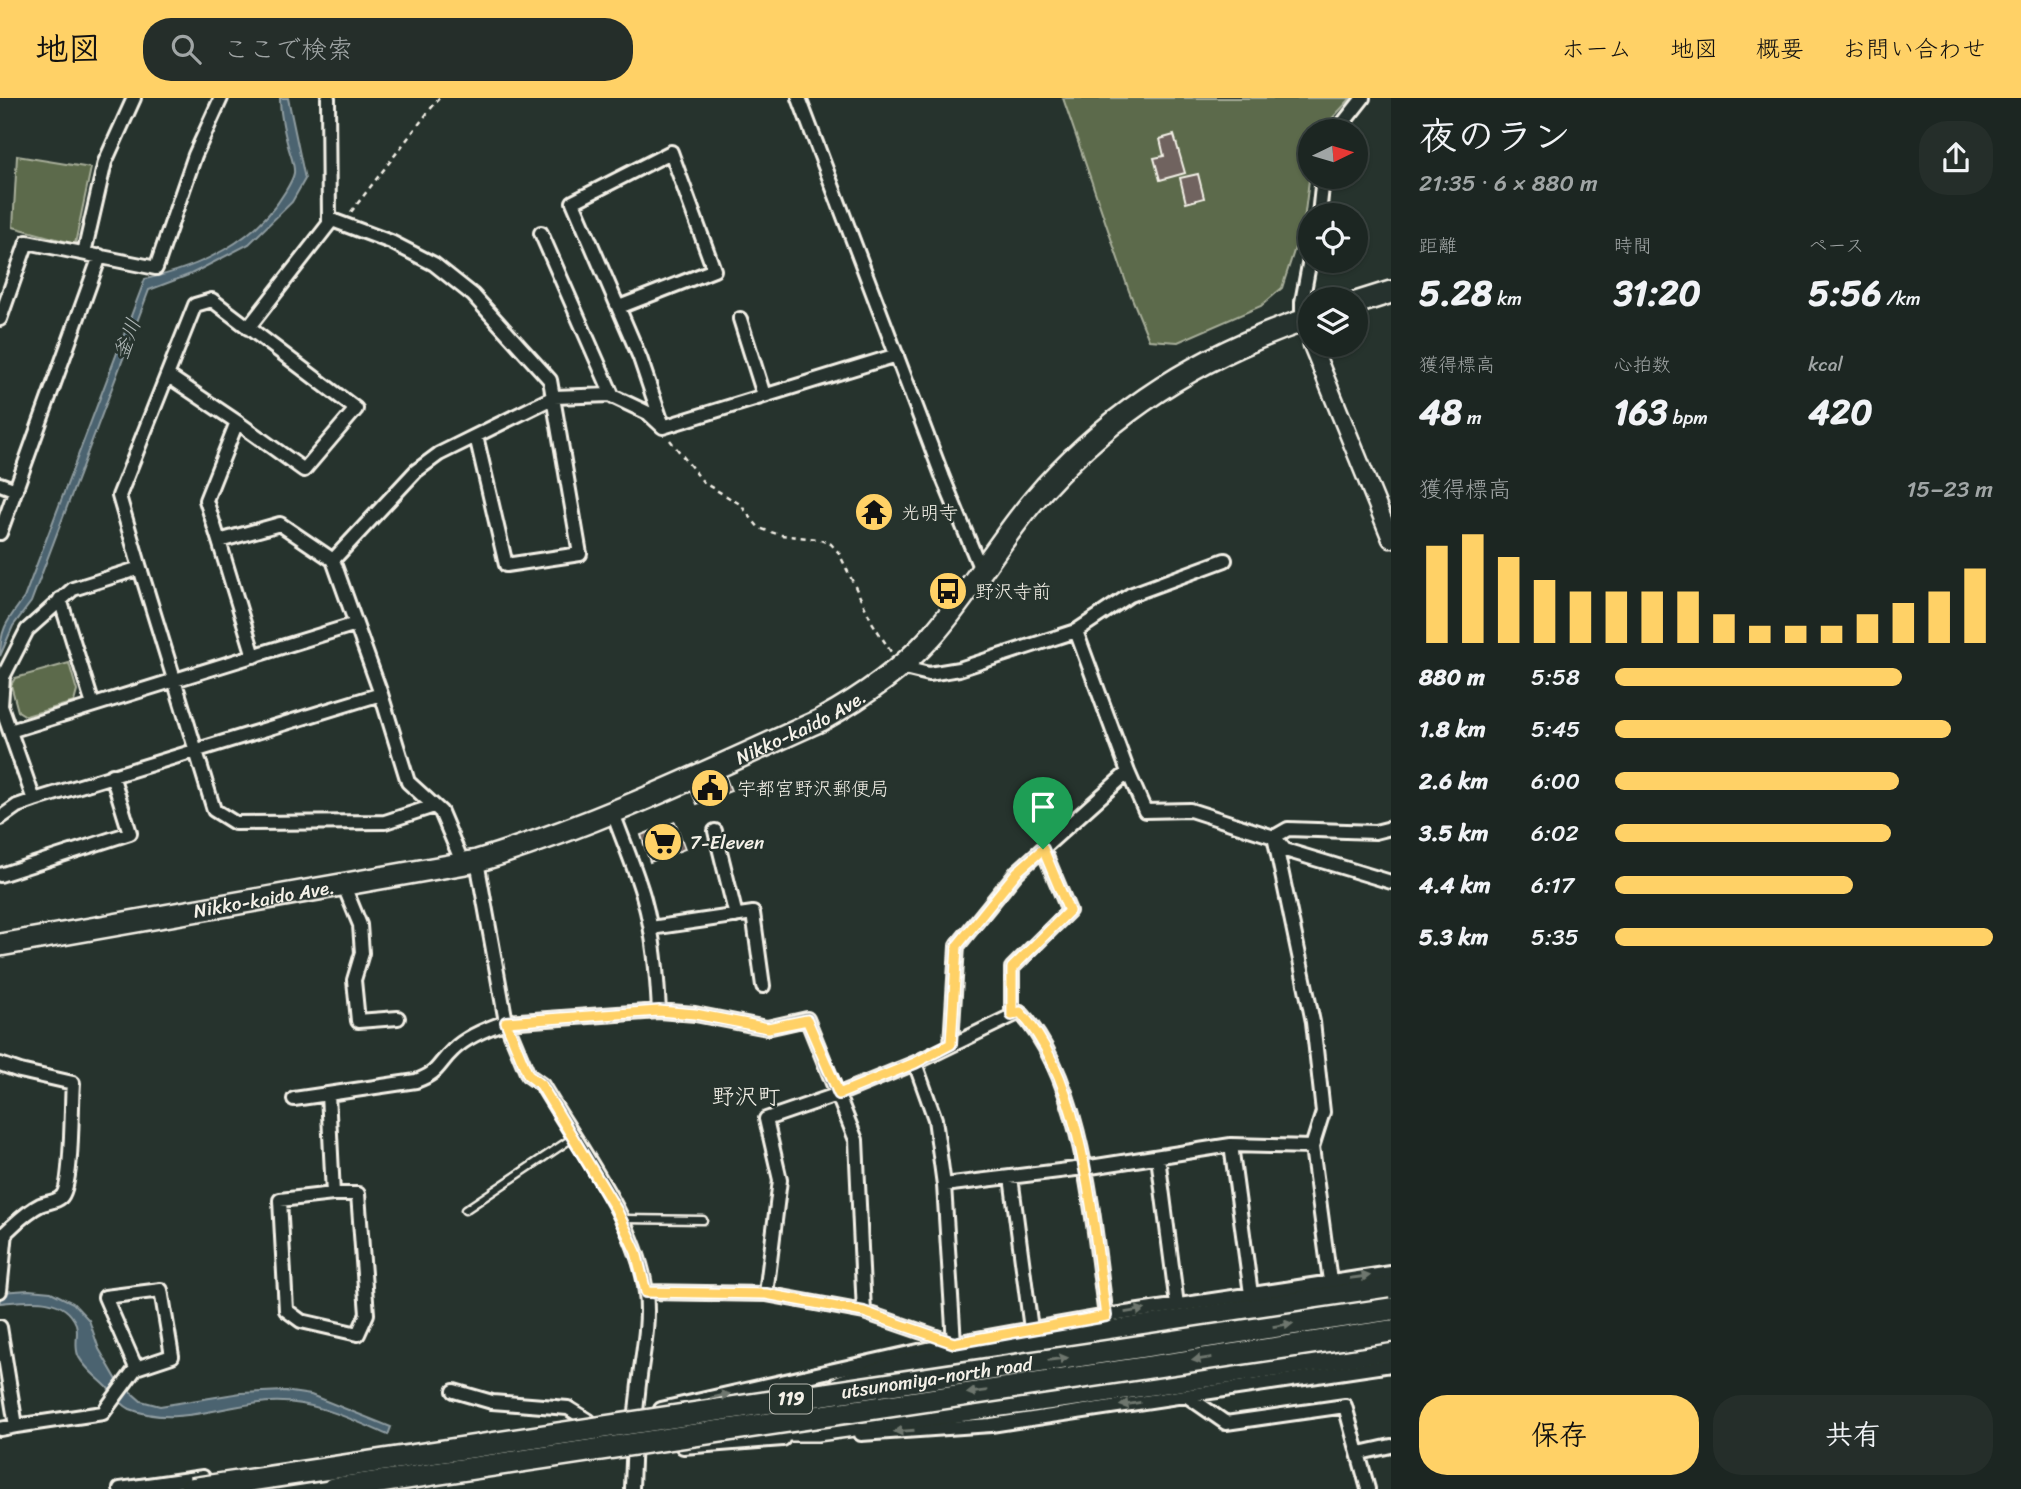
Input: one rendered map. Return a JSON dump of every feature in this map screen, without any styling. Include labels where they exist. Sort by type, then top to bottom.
[{"type":"highway","points":[[1368,299],[1391,292]]},
{"type":"highway","name":"Nikko-kaido Ave.","points":[[0,945],[470,863],[534,844],[613,813],[821,720],[852,703],[900,667],[930,638],[1034,500],[1096,436],[1146,396],[1182,374],[1298,322]]},
{"type":"highway","points":[[816,1395],[906,1364],[1391,1288]]},
{"type":"highway","name":"utsunomiya-north road","points":[[191,1489],[1391,1309]]},
{"type":"highway","name":"utsunomiya-north road","points":[[333,1489],[1391,1331]]},
{"type":"highway","points":[[725,1430],[817,1430],[1391,1349]]},
{"type":"street","points":[[84,253],[105,162],[134,98]]},
{"type":"street","points":[[0,319],[27,242],[156,268],[195,155],[221,98]]},
{"type":"street","points":[[248,328],[336,223],[327,98]]},
{"type":"street","points":[[799,98],[943,478],[981,570]]},
{"type":"street","points":[[1346,119],[1363,98]]},
{"type":"street","points":[[619,307],[714,270],[671,152],[573,202],[640,358],[663,427]]},
{"type":"street","points":[[336,223],[391,242],[434,264],[473,295],[550,380],[580,554],[506,565],[476,436]]},
{"type":"street","points":[[541,233],[613,397]]},
{"type":"street","points":[[0,533],[100,256]]},
{"type":"street","points":[[167,375],[304,470],[356,410],[212,299],[195,305],[167,375],[119,496],[214,810],[235,823],[385,822],[434,806]]},
{"type":"street","points":[[740,319],[764,395]]},
{"type":"street","points":[[663,427],[897,355]]},
{"type":"street","points":[[1316,357],[1391,539]]},
{"type":"street","points":[[333,560],[416,471],[439,454],[554,397],[610,395],[648,413],[663,427]]},
{"type":"street","points":[[237,422],[206,500],[254,656]]},
{"type":"street","points":[[0,484],[16,489]]},
{"type":"street","points":[[219,541],[280,524],[333,560],[381,694],[408,782],[441,812],[470,863],[506,1022],[528,1075],[541,1085],[574,1137],[621,1219],[636,1252],[646,1292],[646,1337],[636,1415],[632,1489]]},
{"type":"street","points":[[900,667],[929,674],[959,669],[1076,631],[1130,595],[1225,560]]},
{"type":"street","points":[[34,800],[1,706],[3,677],[27,630],[60,599],[73,589],[140,568]]},
{"type":"street","points":[[60,599],[93,705]]},
{"type":"street","points":[[10,731],[356,624]]},
{"type":"street","points":[[1076,631],[1145,811],[1190,810],[1274,837],[1285,850],[1391,881]]},
{"type":"street","points":[[0,818],[16,806],[34,800],[381,694]]},
{"type":"street","points":[[951,1044],[957,946],[1017,872],[1128,772]]},
{"type":"street","points":[[0,875],[130,833],[113,775]]},
{"type":"street","points":[[613,813],[643,897],[651,928],[657,964],[659,1011]]},
{"type":"street","points":[[1274,837],[1288,829],[1375,832],[1391,828]]},
{"type":"street","points":[[715,831],[736,916]]},
{"type":"street","points":[[1274,837],[1313,1022],[1323,1112],[1312,1147],[1330,1281]]},
{"type":"street","points":[[1012,1015],[1012,968],[1069,911],[1043,849]]},
{"type":"street","points":[[344,886],[360,925],[362,953],[354,979],[358,1021],[398,1018]]},
{"type":"street","points":[[651,928],[753,913],[763,986]]},
{"type":"street","points":[[294,1099],[416,1081],[431,1075],[452,1051],[490,1027],[506,1022],[659,1011],[695,1014],[768,1028],[807,1020],[856,1140],[864,1312]]},
{"type":"street","points":[[766,1294],[780,1181],[766,1119],[839,1094],[915,1063],[1020,1012],[1036,1029],[1070,1106],[1084,1168],[1106,1316]]},
{"type":"street","points":[[915,1063],[936,1119],[944,1185],[954,1343]]},
{"type":"street","points":[[0,1064],[20,1072],[73,1083],[70,1165],[66,1190],[60,1199],[26,1213],[6,1232],[0,1291]]},
{"type":"street","points":[[328,1094],[333,1194]]},
{"type":"street","points":[[944,1185],[1084,1168],[1231,1145],[1312,1147]]},
{"type":"street","points":[[1231,1145],[1251,1294]]},
{"type":"street","points":[[1158,1157],[1177,1305]]},
{"type":"street","points":[[1011,1177],[1031,1329]]},
{"type":"street","points":[[333,1194],[358,1194],[367,1314],[358,1334],[301,1321],[286,1310],[280,1200],[333,1194]]},
{"type":"street","points":[[120,1489],[636,1415],[954,1343],[1106,1316],[1391,1273]]},
{"type":"street","points":[[0,1429],[103,1413],[136,1368],[172,1356],[161,1290],[105,1297],[136,1368]]},
{"type":"street","points":[[646,1292],[766,1294],[864,1312],[954,1343]]},
{"type":"street","points":[[0,1327],[16,1426]]},
{"type":"street","points":[[396,1489],[634,1452],[722,1443],[991,1425],[1391,1365]]},
{"type":"street","points":[[454,1391],[492,1402],[568,1408],[589,1422]]},
{"type":"street","points":[[1187,1396],[1226,1423],[1345,1406],[1368,1489]]},
{"type":"street","points":[[1360,1453],[1391,1446]]},
{"type":"lane","points":[[465,1210],[574,1137]]},
{"type":"lane","points":[[621,1219],[703,1220]]},
{"type":"path","points":[[336,223],[439,98]]},
{"type":"path","points":[[648,413],[704,483],[740,504],[760,528],[780,535],[818,538],[831,544],[839,553],[872,622],[900,667]]},
{"type":"green space","points":[[1063,98],[1351,98],[1332,119],[1298,119],[1298,189],[1308,189],[1306,203],[1298,203],[1298,239],[1282,288],[1261,306],[1178,342],[1149,340],[1129,291]]},
{"type":"green space","points":[[17,156],[91,168],[75,244],[13,227]]},
{"type":"green space","points":[[69,663],[77,691],[74,702],[26,716],[18,711],[11,685],[15,678]]},
{"type":"water","name":"釜川","points":[[280,98],[288,98],[305,179],[292,202],[249,244],[191,274],[149,290],[31,602],[13,626],[0,656],[3,631],[24,598],[145,279],[186,268],[224,250],[258,225],[273,209],[290,183],[294,167]]},
{"type":"water","points":[[0,1292],[51,1292],[73,1303],[89,1320],[99,1349],[117,1380],[141,1401],[160,1406],[241,1393],[284,1391],[311,1395],[391,1427],[388,1435],[317,1407],[287,1402],[253,1404],[183,1416],[148,1414],[130,1409],[120,1402],[80,1359],[76,1343],[76,1324],[63,1308],[43,1302],[0,1303]]},
{"type":"building","points":[[1174,135],[1185,173],[1160,180],[1154,158],[1164,156],[1160,139]]},
{"type":"building","points":[[1198,174],[1204,198],[1186,203],[1180,178]]},
{"type":"building","name":"宇都宮野沢郵便局","points":[[726,778],[731,791],[697,804],[692,792]]},
{"type":"building","name":"7-Eleven","points":[[675,822],[685,849],[650,862],[641,835]]},
{"type":"place","name":"光明寺","points":[[874,512]]},
{"type":"place","name":"野沢寺前","points":[[948,591]]},
{"type":"place","name":"宇都宮野沢郵便局","points":[[710,788]]},
{"type":"place","name":"7-Eleven","points":[[663,842]]},
{"type":"district","name":"野沢町","points":[[746,1096]]},
{"type":"route","points":[[1043,849],[1069,911],[1012,968],[1012,1015],[1020,1012],[1036,1029],[1070,1106],[1084,1168],[1106,1316],[954,1343],[864,1312],[766,1294],[646,1292],[636,1252],[616,1209],[541,1085],[528,1075],[506,1022],[659,1011],[695,1014],[768,1028],[807,1020],[839,1094],[915,1063],[951,1044],[957,946],[1017,872],[1043,849]]}]
